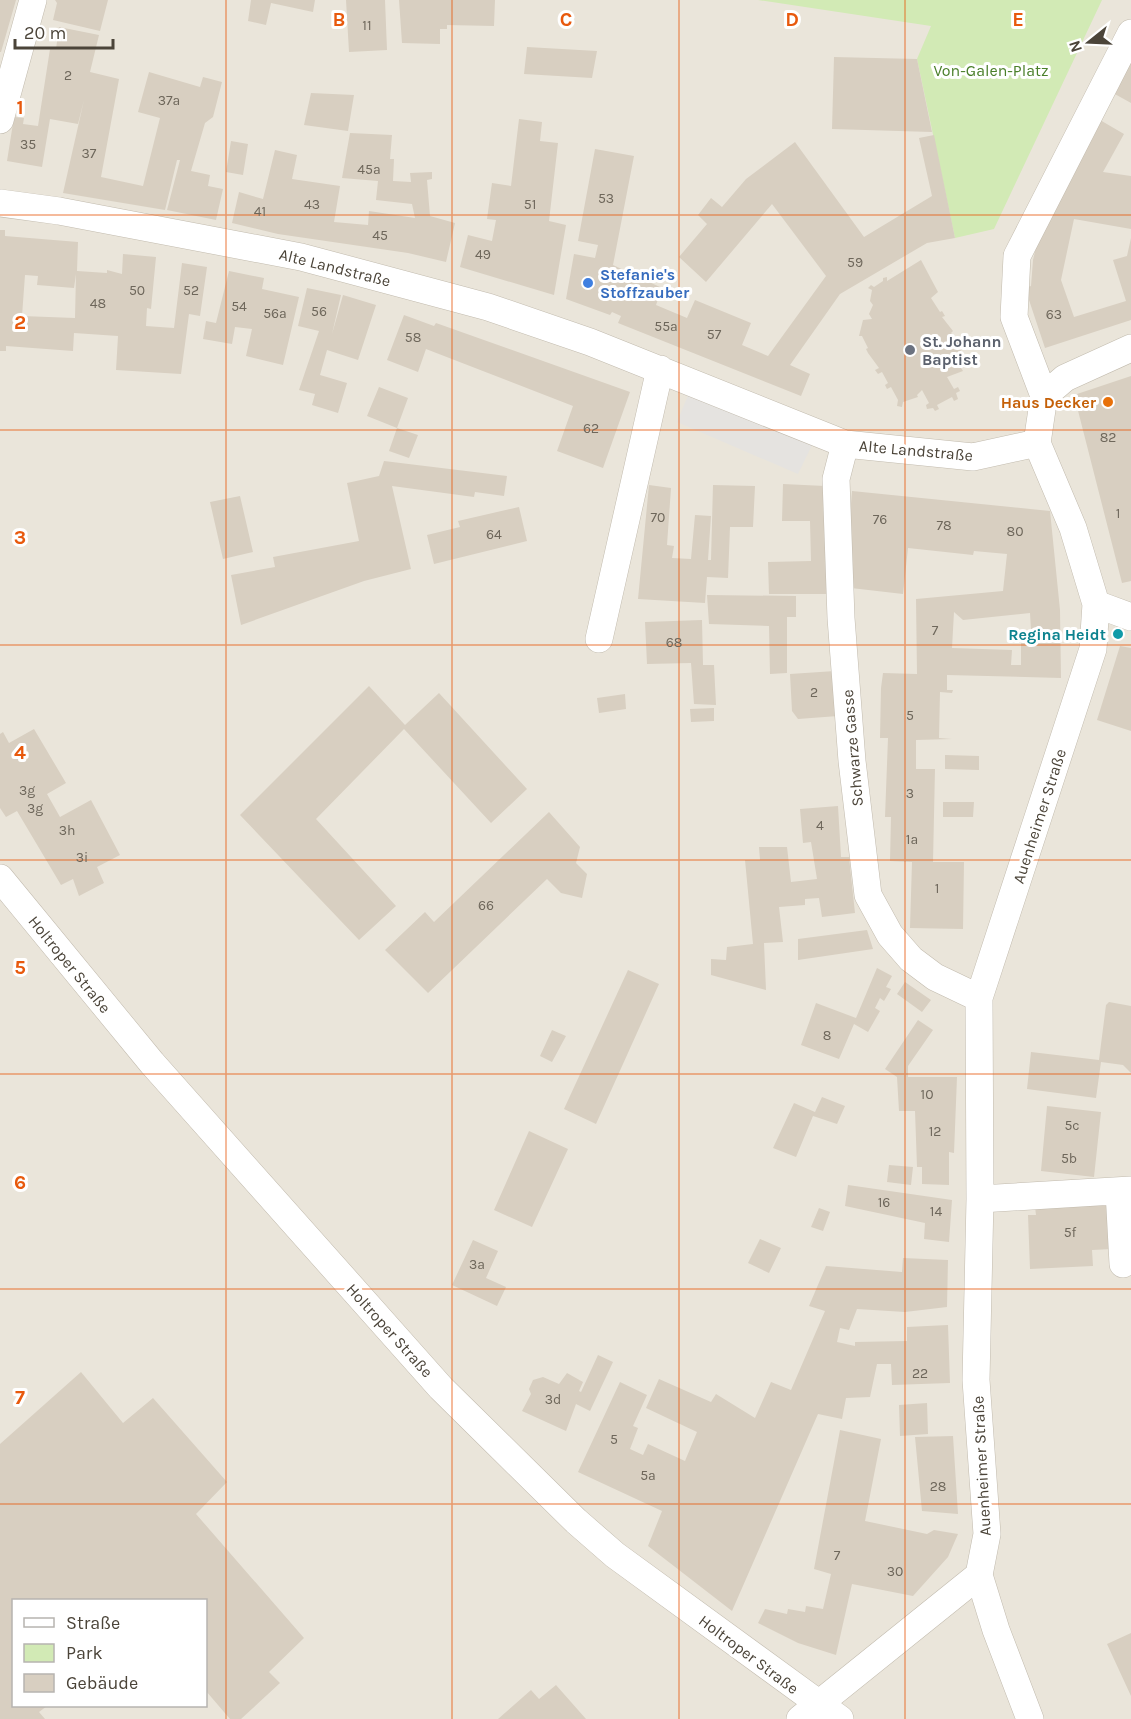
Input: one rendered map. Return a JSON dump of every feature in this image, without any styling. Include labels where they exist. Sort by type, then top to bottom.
[{"type":"street","points":[[0,120],[33,0]]},
{"type":"street","points":[[1037,443],[1044,396],[1014,317],[1017,256],[1057,173],[1126,43]]},
{"type":"street","name":"Alte Landstraße","points":[[0,203],[59,211],[301,257],[495,309],[660,369],[845,444],[973,458],[1037,443]]},
{"type":"street","points":[[1044,396],[1065,378],[1131,348]]},
{"type":"street","points":[[599,639],[660,369]]},
{"type":"street","name":"Auenheimer Straße","points":[[979,1575],[987,1534],[976,1380],[980,1199],[980,999],[1093,649],[1096,604],[1073,528],[1037,443]]},
{"type":"street","name":"Schwarze Gasse","points":[[845,444],[836,479],[841,618],[852,761],[868,895],[890,935],[911,959],[935,977],[980,999]]},
{"type":"street","points":[[1096,604],[1131,617]]},
{"type":"street","name":"Holtroper Straße","points":[[0,878],[152,1063],[449,1395],[576,1521],[615,1555],[809,1712],[840,1719]]},
{"type":"street","points":[[980,1199],[1125,1190],[1123,1264]]},
{"type":"street","points":[[809,1712],[979,1575],[996,1630],[1030,1719]]},
{"type":"shaded area","points":[[0,0],[1131,0],[1131,1719],[0,1719]]},
{"type":"shaded area","points":[[689,393],[813,443],[798,474],[677,422]]},
{"type":"green space","name":"Von-Galen-Platz","points":[[758,0],[1102,0],[994,229],[955,238],[917,59],[931,26]]},
{"type":"building","points":[[0,0],[16,0],[1,52],[0,52]]},
{"type":"building","points":[[55,0],[108,0],[100,31],[53,20],[57,3]]},
{"type":"building","points":[[251,0],[315,0],[313,12],[271,3],[266,25],[248,21]]},
{"type":"building","points":[[346,0],[385,0],[387,50],[349,52]]},
{"type":"building","points":[[399,0],[495,0],[494,26],[447,25],[447,29],[440,29],[440,44],[402,43]]},
{"type":"building","points":[[59,27],[99,35],[90,72],[119,79],[101,177],[143,186],[160,118],[138,112],[149,72],[200,87],[203,77],[222,82],[213,117],[205,123],[191,171],[210,175],[208,186],[223,189],[216,220],[167,210],[180,160],[177,160],[165,210],[63,193],[84,100],[78,124],[50,119],[42,167],[7,161],[14,117],[24,118],[23,124],[38,126],[50,49],[56,49]]},
{"type":"building","points":[[527,47],[597,51],[592,78],[524,74]]},
{"type":"building","points":[[834,57],[917,59],[932,132],[832,129]]},
{"type":"building","points":[[1131,62],[1131,103],[1113,93]]},
{"type":"building","points":[[311,93],[354,95],[348,131],[304,125]]},
{"type":"building","points":[[519,119],[542,122],[540,141],[558,143],[549,221],[566,225],[554,295],[460,267],[468,235],[492,241],[496,220],[487,219],[492,183],[511,186]]},
{"type":"building","points":[[1100,120],[1124,134],[1103,172],[1131,176],[1131,229],[1074,219],[1061,280],[1074,317],[1126,301],[1113,260],[1127,256],[1131,238],[1131,320],[1045,348],[1025,288],[1031,286],[1033,260],[1044,214]]},
{"type":"building","points":[[350,133],[392,135],[390,159],[394,159],[393,181],[411,182],[410,173],[432,172],[432,179],[427,180],[430,216],[455,223],[446,262],[408,253],[278,234],[232,223],[239,192],[263,199],[275,150],[297,155],[292,179],[340,186],[334,222],[368,225],[369,211],[415,218],[412,204],[376,200],[378,181],[342,178]]},
{"type":"building","points":[[934,135],[955,238],[927,243],[840,294],[790,365],[810,374],[801,396],[618,323],[621,316],[612,312],[610,315],[566,299],[574,254],[595,258],[598,245],[578,241],[595,149],[634,156],[613,265],[662,288],[656,305],[687,318],[695,300],[751,323],[742,345],[768,356],[826,276],[772,204],[706,282],[679,257],[707,224],[698,215],[711,198],[722,207],[746,179],[795,142],[864,237],[932,196],[919,138]]},
{"type":"building","points":[[231,141],[248,144],[243,175],[226,172]]},
{"type":"building","points":[[0,230],[5,230],[5,236],[78,242],[77,271],[107,273],[107,270],[122,274],[123,254],[156,257],[151,309],[147,308],[146,326],[174,328],[182,263],[207,267],[200,316],[189,314],[181,374],[116,370],[118,336],[74,333],[73,351],[6,346],[6,351],[0,351]],"holes":[[[76,274],[75,318],[22,316],[25,275],[38,276],[37,285],[74,288]]]},
{"type":"building","points":[[921,260],[938,292],[931,298],[940,312],[942,311],[945,316],[942,317],[962,347],[959,348],[970,362],[968,367],[961,368],[963,371],[947,377],[954,389],[958,387],[960,391],[956,393],[958,399],[954,401],[952,397],[937,405],[939,409],[935,411],[933,408],[927,409],[926,405],[929,403],[922,390],[917,395],[918,397],[903,402],[902,407],[897,406],[898,400],[891,387],[887,389],[885,385],[888,383],[882,372],[878,374],[875,370],[879,368],[868,353],[862,336],[859,336],[863,320],[872,319],[869,314],[873,305],[870,301],[872,290],[868,288],[883,281],[883,278],[887,277],[887,281]]},
{"type":"building","points":[[229,271],[264,278],[262,289],[299,297],[283,365],[246,356],[252,329],[235,327],[232,344],[203,339],[206,321],[216,323]]},
{"type":"building","points":[[307,288],[341,295],[332,334],[343,295],[376,305],[358,360],[327,350],[320,375],[347,383],[338,413],[312,405],[315,394],[299,390],[319,331],[298,326]]},
{"type":"building","points":[[404,315],[434,326],[436,323],[630,392],[603,468],[557,451],[573,406],[426,349],[418,372],[387,360]]},
{"type":"building","points":[[1131,376],[1131,581],[1122,583],[1074,395]]},
{"type":"building","points":[[379,387],[408,398],[397,428],[367,416]]},
{"type":"building","points":[[397,428],[418,435],[409,458],[389,451]]},
{"type":"building","points":[[384,461],[507,476],[504,496],[475,492],[474,497],[392,486],[411,569],[364,581],[241,625],[231,575],[275,567],[273,557],[359,541],[347,483],[379,476]]},
{"type":"building","points":[[783,484],[825,486],[830,594],[769,594],[768,562],[811,561],[810,521],[782,521]]},
{"type":"building","points":[[649,485],[671,488],[667,545],[674,546],[672,558],[691,559],[695,515],[711,516],[708,560],[711,560],[713,485],[755,486],[753,527],[730,527],[728,578],[707,577],[705,603],[638,599]]},
{"type":"building","points":[[852,491],[1050,511],[1060,610],[1061,678],[947,675],[947,690],[953,690],[952,693],[940,692],[939,738],[952,739],[916,740],[916,769],[935,769],[933,862],[964,862],[963,929],[910,928],[912,862],[890,861],[891,817],[885,817],[888,738],[880,738],[881,688],[883,673],[917,674],[916,599],[1003,591],[1007,554],[974,551],[973,555],[908,548],[903,594],[851,588],[848,541]],"holes":[[[954,612],[963,620],[1030,613],[1031,630],[1021,630],[1021,665],[1011,665],[1012,650],[952,648]]]},
{"type":"building","points":[[240,496],[253,552],[223,559],[210,502]]},
{"type":"building","points":[[519,507],[527,541],[434,564],[427,535],[460,527],[458,521]]},
{"type":"building","points":[[707,595],[796,596],[796,617],[787,617],[787,673],[770,674],[769,626],[709,624]]},
{"type":"building","points":[[702,620],[703,665],[714,665],[716,705],[694,704],[691,663],[647,664],[645,622]]},
{"type":"building","points":[[1120,646],[1131,648],[1131,731],[1097,720]]},
{"type":"building","points":[[835,671],[838,716],[798,719],[792,711],[790,674]]},
{"type":"building","points":[[369,686],[405,725],[439,693],[527,789],[491,823],[404,729],[316,819],[396,906],[359,940],[240,815]]},
{"type":"building","points":[[625,694],[626,709],[599,713],[597,698]]},
{"type":"building","points":[[714,708],[714,721],[691,722],[690,709]]},
{"type":"building","points":[[34,729],[66,783],[47,794],[60,817],[91,800],[120,855],[97,867],[104,883],[79,896],[73,879],[61,885],[17,811],[6,817],[0,808],[0,734],[3,732],[9,743]]},
{"type":"building","points":[[945,755],[979,756],[979,770],[945,769]]},
{"type":"building","points":[[943,802],[974,802],[973,817],[943,817]]},
{"type":"building","points":[[838,806],[841,857],[849,857],[855,913],[822,917],[819,898],[805,899],[805,905],[779,907],[783,942],[764,943],[766,990],[711,975],[711,959],[726,960],[727,947],[753,944],[745,860],[760,860],[759,847],[787,847],[791,882],[817,879],[811,842],[803,843],[800,809]]},
{"type":"building","points":[[549,812],[580,847],[576,863],[587,874],[582,898],[561,893],[547,879],[428,993],[385,950],[425,912],[434,922]]},
{"type":"building","points":[[867,930],[873,949],[798,960],[798,939]]},
{"type":"building","points":[[877,968],[892,976],[886,987],[891,989],[884,1001],[880,998],[875,1008],[880,1011],[868,1032],[854,1024],[839,1059],[801,1045],[816,1003],[856,1018]]},
{"type":"building","points":[[628,970],[659,984],[596,1124],[564,1109]]},
{"type":"building","points":[[905,982],[931,1000],[922,1012],[897,994]]},
{"type":"building","points":[[1109,1002],[1131,1006],[1131,1073],[1123,1065],[1101,1062],[1096,1098],[1027,1089],[1031,1052],[1099,1060],[1106,1005]]},
{"type":"building","points":[[918,1020],[933,1030],[908,1066],[908,1077],[957,1077],[954,1153],[949,1152],[949,1185],[922,1184],[922,1167],[917,1167],[915,1111],[899,1111],[897,1077],[885,1069]]},
{"type":"building","points":[[552,1030],[566,1036],[552,1062],[540,1056]]},
{"type":"building","points":[[822,1097],[845,1106],[837,1124],[813,1116],[796,1157],[773,1148],[794,1103],[815,1112]]},
{"type":"building","points":[[1047,1106],[1101,1112],[1094,1177],[1041,1171]]},
{"type":"building","points":[[529,1131],[568,1149],[532,1227],[494,1210]]},
{"type":"building","points":[[889,1165],[913,1167],[911,1185],[887,1182]]},
{"type":"building","points":[[848,1185],[952,1200],[949,1242],[924,1239],[925,1223],[845,1206]]},
{"type":"building","points":[[1111,1204],[1112,1249],[1092,1250],[1093,1266],[1030,1269],[1028,1215],[1036,1215],[1035,1207]]},
{"type":"building","points":[[819,1208],[830,1212],[823,1231],[811,1227]]},
{"type":"building","points":[[760,1239],[781,1248],[769,1273],[748,1263]]},
{"type":"building","points":[[473,1240],[498,1251],[486,1278],[506,1287],[497,1306],[452,1285]]},
{"type":"building","points":[[903,1258],[948,1260],[947,1307],[905,1312],[857,1309],[849,1330],[840,1328],[837,1342],[855,1346],[855,1342],[907,1341],[907,1327],[948,1325],[950,1383],[892,1385],[891,1364],[877,1364],[870,1397],[846,1398],[842,1419],[818,1414],[732,1611],[648,1546],[662,1511],[578,1472],[620,1382],[647,1395],[633,1426],[638,1428],[630,1449],[643,1455],[648,1444],[685,1461],[697,1432],[646,1408],[659,1379],[711,1402],[716,1394],[755,1418],[771,1382],[791,1390],[825,1311],[809,1306],[826,1266],[902,1272]]},
{"type":"building","points":[[598,1355],[613,1362],[590,1411],[576,1404],[566,1431],[522,1411],[531,1394],[529,1389],[533,1380],[543,1377],[559,1384],[567,1373],[583,1382],[579,1391],[581,1392]]},
{"type":"building","points":[[81,1372],[123,1423],[153,1398],[227,1482],[196,1514],[304,1638],[269,1672],[280,1683],[241,1719],[230,1719],[207,1692],[207,1599],[12,1599],[12,1707],[46,1707],[39,1712],[45,1719],[0,1719],[0,1444]]},
{"type":"building","points":[[927,1403],[928,1434],[900,1436],[899,1405]]},
{"type":"building","points":[[840,1430],[881,1439],[865,1521],[927,1534],[934,1530],[958,1534],[948,1557],[913,1596],[852,1584],[836,1655],[798,1643],[758,1623],[765,1609],[787,1614],[788,1609],[805,1612],[806,1606],[823,1609],[831,1574],[814,1569]]},
{"type":"building","points":[[953,1436],[958,1514],[922,1511],[915,1437]]},
{"type":"building","points":[[1131,1633],[1131,1696],[1107,1644]]},
{"type":"building","points":[[556,1685],[586,1719],[498,1719],[531,1690],[539,1699]]},
{"type":"place","name":"Stefanie's Stoffzauber","points":[[588,283]]},
{"type":"place","name":"St. Johann Baptist","points":[[910,350]]},
{"type":"place","name":"Haus Decker","points":[[1108,402]]},
{"type":"place","name":"Regina Heidt","points":[[1118,634]]}]
